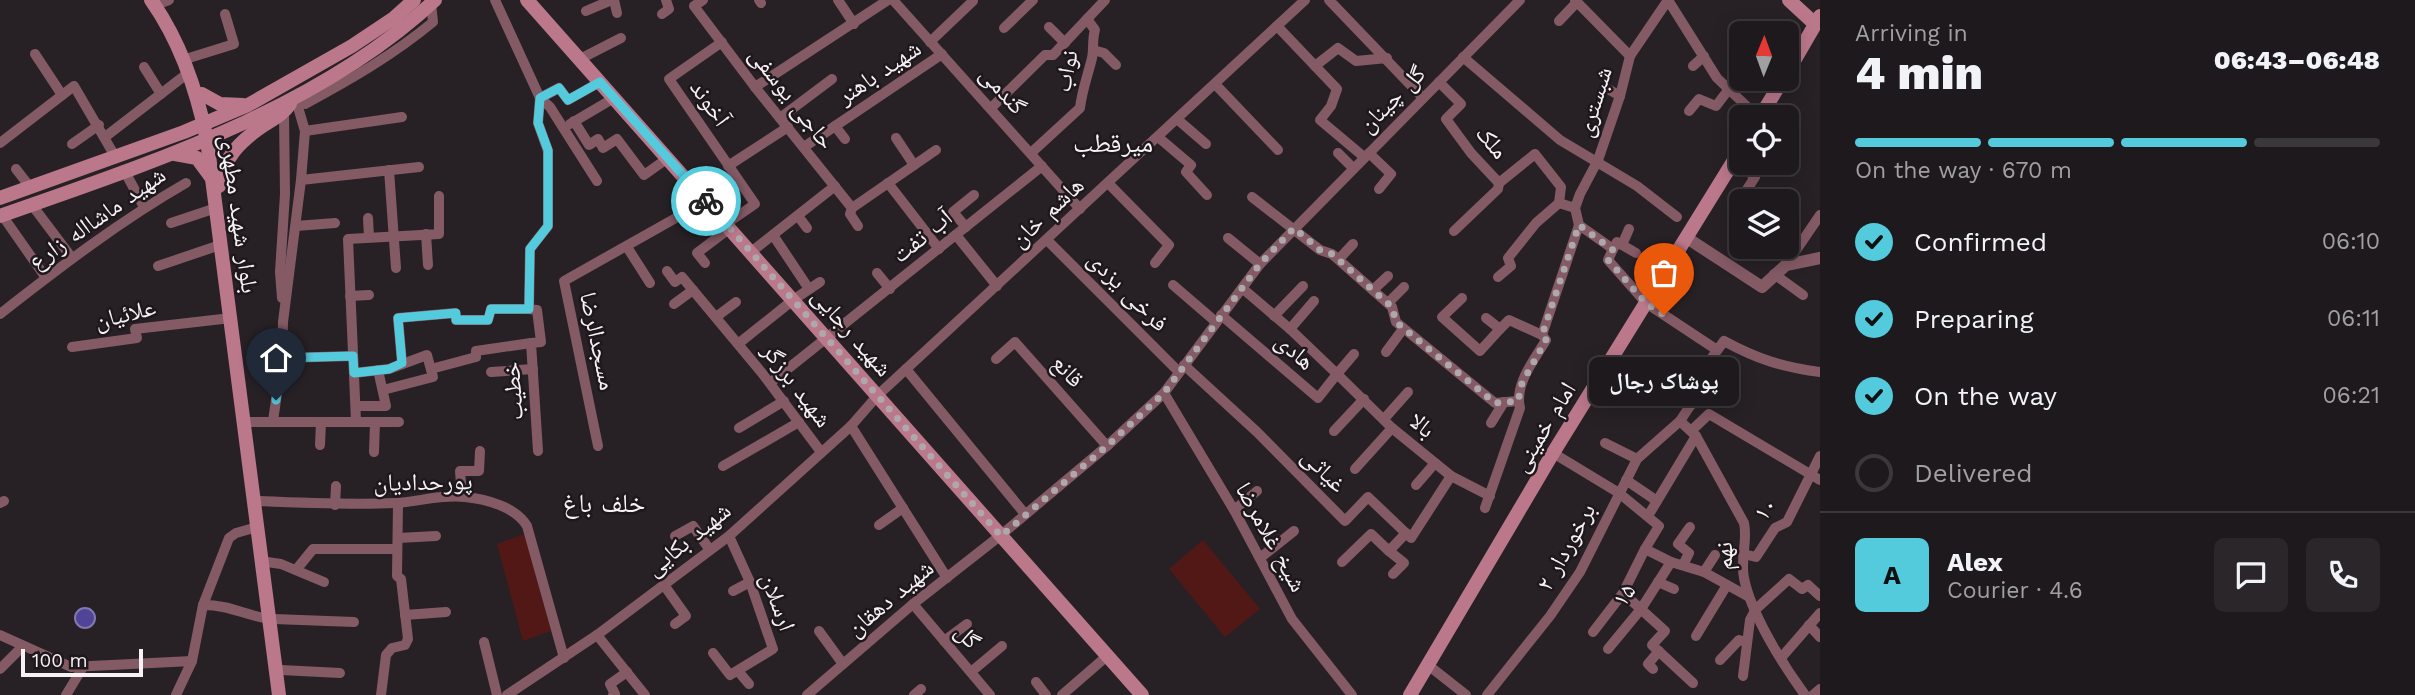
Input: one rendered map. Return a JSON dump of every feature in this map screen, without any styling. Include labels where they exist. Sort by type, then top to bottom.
[{"type":"main road","points":[[170,154],[248,105],[352,46],[394,18],[414,0]]},
{"type":"main road","name":"شهید رجایی","points":[[527,0],[1142,695]]},
{"type":"main road","points":[[1789,0],[1818,20],[1799,52]]},
{"type":"main road","name":"بلوار شهید مطهری","points":[[160,1],[169,14],[189,65],[208,131],[267,562],[279,695]]},
{"type":"main road","points":[[216,184],[197,158],[170,154],[120,164],[30,187],[4,197],[6,214],[32,205],[120,164],[184,132],[208,131],[295,97],[402,31],[433,1]]},
{"type":"main road","points":[[184,132],[200,97],[220,104],[248,105]]},
{"type":"main road","points":[[216,184],[237,145],[284,113],[295,97]]},
{"type":"main road","name":"امام خمینی","points":[[1410,695],[1553,453],[1729,170]]},
{"type":"main road","name":"بلوار شهید مطهری","points":[[216,184],[220,245],[257,527],[285,695]]},
{"type":"street","points":[[495,0],[540,98],[564,127],[597,181]]},
{"type":"street","points":[[586,11],[613,0],[617,13]]},
{"type":"street","points":[[662,14],[669,9],[666,0]]},
{"type":"street","name":"حاجی یوسفی","points":[[703,0],[694,6],[852,208],[850,214],[858,226]]},
{"type":"street","points":[[838,0],[854,24]]},
{"type":"street","points":[[755,87],[890,0]]},
{"type":"street","name":"گندمی","points":[[890,0],[942,54],[1080,209]]},
{"type":"street","points":[[1004,28],[1033,0]]},
{"type":"street","points":[[990,108],[1045,55],[1053,55],[1105,0]]},
{"type":"street","name":"هاشم خان","points":[[878,395],[1305,0]]},
{"type":"street","points":[[1329,0],[1423,97]]},
{"type":"street","points":[[1501,0],[1509,10]]},
{"type":"street","name":"گل چینان","points":[[1164,393],[1260,264],[1520,0]]},
{"type":"street","points":[[1559,21],[1576,1],[1630,56],[1668,0],[1717,78],[1729,89],[1716,106],[1699,99],[1689,111]]},
{"type":"street","points":[[930,42],[973,1]]},
{"type":"street","points":[[105,136],[161,94],[189,65],[234,44],[225,14]]},
{"type":"street","name":"نواب","points":[[1031,153],[1080,108],[1095,30],[1087,19]]},
{"type":"street","points":[[1277,26],[1337,89],[1331,106],[1320,120],[1391,174],[1378,189]]},
{"type":"street","points":[[1049,27],[1065,43]]},
{"type":"street","points":[[580,59],[621,38]]},
{"type":"street","name":"آخوند","points":[[722,42],[668,79],[755,204],[728,226]]},
{"type":"street","points":[[1315,66],[1338,48],[1356,61],[1387,58]]},
{"type":"street","points":[[1093,50],[1107,50],[1116,65]]},
{"type":"street","points":[[35,54],[62,96]]},
{"type":"street","name":"شهید باهنر","points":[[804,147],[942,54]]},
{"type":"street","name":"شبستری","points":[[1575,208],[1598,160],[1620,96],[1630,56]]},
{"type":"street","points":[[1693,66],[1704,56]]},
{"type":"street","points":[[1463,57],[1560,139],[1598,160],[1677,217]]},
{"type":"street","points":[[144,67],[161,94]]},
{"type":"street","points":[[780,118],[832,79]]},
{"type":"street","points":[[540,98],[559,88],[568,100],[600,82]]},
{"type":"street","name":"ملک","points":[[1439,82],[1461,104],[1446,119],[1471,153],[1500,183],[1535,154],[1561,187],[1559,202]]},
{"type":"street","points":[[1215,84],[1278,150]]},
{"type":"street","points":[[0,143],[74,86],[99,125],[144,207]]},
{"type":"street","points":[[1608,89],[1620,96]]},
{"type":"street","points":[[1731,91],[1746,105]]},
{"type":"street","points":[[283,322],[302,180],[305,131],[295,97]]},
{"type":"street","name":"خطیب","points":[[538,451],[531,343],[541,342],[537,310],[529,309],[530,249],[548,226],[548,150],[538,123],[540,98]]},
{"type":"street","points":[[564,127],[614,98]]},
{"type":"street","points":[[273,422],[282,358],[280,272],[285,194],[284,113]]},
{"type":"street","points":[[305,131],[402,117]]},
{"type":"street","points":[[1177,119],[1206,144]]},
{"type":"street","points":[[574,121],[589,145],[598,139],[603,148],[617,139],[644,175],[668,158]]},
{"type":"street","points":[[72,144],[99,125]]},
{"type":"street","points":[[835,126],[845,139]]},
{"type":"street","points":[[728,166],[788,127]]},
{"type":"street","points":[[1158,137],[1191,165],[1186,172],[1207,195]]},
{"type":"street","points":[[896,138],[914,165]]},
{"type":"street","points":[[852,208],[936,150]]},
{"type":"street","points":[[1338,153],[1353,168]]},
{"type":"street","name":"آب تفت","points":[[770,383],[1042,166]]},
{"type":"street","points":[[302,180],[419,167]]},
{"type":"street","points":[[16,169],[30,187]]},
{"type":"street","points":[[389,170],[396,268]]},
{"type":"street","name":"شهید ماشااله زارع","points":[[0,314],[144,207],[186,183]]},
{"type":"street","points":[[888,183],[939,249]]},
{"type":"street","points":[[1108,183],[1169,245],[1155,263]]},
{"type":"street","points":[[1454,231],[1500,183]]},
{"type":"street","points":[[751,252],[835,186]]},
{"type":"street","points":[[966,227],[953,212],[974,195]]},
{"type":"street","points":[[356,421],[348,239],[439,234],[439,196]]},
{"type":"street","points":[[1252,197],[1320,250],[1339,259],[1392,307],[1396,322],[1403,329],[1495,403],[1518,401]]},
{"type":"street","name":"مسجدالرضا","points":[[598,446],[564,281],[706,201]]},
{"type":"street","points":[[1498,277],[1511,266],[1508,258],[1536,223],[1559,202],[1575,208],[1579,225],[1542,335]]},
{"type":"street","points":[[32,205],[72,258]]},
{"type":"street","points":[[171,223],[216,208]]},
{"type":"street","points":[[6,214],[46,278]]},
{"type":"street","points":[[1687,238],[1762,287],[1786,265],[1820,215]]},
{"type":"street","points":[[798,216],[807,228]]},
{"type":"street","points":[[368,218],[369,237]]},
{"type":"street","points":[[296,226],[335,223]]},
{"type":"street","points":[[1579,225],[1618,247],[1636,253]]},
{"type":"street","points":[[705,263],[697,253],[728,226]]},
{"type":"street","points":[[1629,229],[1608,260],[1646,303],[1720,345],[1783,367],[1820,372]]},
{"type":"street","points":[[426,234],[428,265]]},
{"type":"street","points":[[956,235],[997,286]]},
{"type":"street","points":[[773,236],[809,289]]},
{"type":"street","points":[[1228,238],[1260,264]]},
{"type":"street","name":"فرخی یزدی","points":[[1047,240],[1182,368]]},
{"type":"street","points":[[1339,259],[1353,244]]},
{"type":"street","points":[[158,266],[220,245]]},
{"type":"street","points":[[627,247],[650,283]]},
{"type":"street","points":[[1786,265],[1820,258]]},
{"type":"street","name":"شهید برزگر","points":[[667,271],[675,282],[682,276],[770,383],[821,452]]},
{"type":"street","points":[[877,273],[890,289]]},
{"type":"street","points":[[1774,274],[1803,295]]},
{"type":"street","points":[[1373,290],[1388,276]]},
{"type":"street","name":"شهید برزگر","points":[[738,344],[820,282]]},
{"type":"street","points":[[1173,285],[1219,318]]},
{"type":"street","points":[[1274,316],[1303,286]]},
{"type":"street","points":[[1388,303],[1404,287]]},
{"type":"street","name":"بالا","points":[[1242,288],[1290,329],[1392,428],[1451,476],[1490,496]]},
{"type":"street","points":[[674,304],[693,290]]},
{"type":"street","points":[[350,296],[369,295]]},
{"type":"street","points":[[1462,298],[1442,317],[1480,351],[1509,320],[1542,335],[1546,340],[1522,383],[1518,401],[1520,408],[1485,509]]},
{"type":"street","points":[[1290,329],[1314,301]]},
{"type":"street","points":[[716,317],[736,302]]},
{"type":"street","points":[[402,363],[398,318],[456,313],[456,320],[488,320],[491,309],[529,309]]},
{"type":"street","name":"علائیان","points":[[72,347],[137,338],[135,329],[231,318]]},
{"type":"street","name":"هادی","points":[[1219,318],[1318,398],[1337,374]]},
{"type":"street","points":[[1486,318],[1500,329]]},
{"type":"street","points":[[1385,352],[1403,329]]},
{"type":"street","name":"قانع","points":[[996,359],[1015,342],[1107,446]]},
{"type":"street","points":[[431,369],[477,358],[476,352],[531,343]]},
{"type":"street","name":"برخوردار ۲","points":[[1487,695],[1550,616],[1580,572],[1637,459],[1680,421],[1691,405],[1708,363],[1720,345]]},
{"type":"street","points":[[1337,374],[1353,354]]},
{"type":"street","points":[[354,373],[389,369],[427,355],[433,377],[383,390]]},
{"type":"street","points":[[282,358],[353,356]]},
{"type":"street","name":"غیاثی","points":[[1182,368],[1257,432],[1345,521],[1368,497],[1405,533]]},
{"type":"street","points":[[491,372],[533,369]]},
{"type":"street","points":[[906,369],[1025,514]]},
{"type":"street","points":[[356,406],[386,406],[378,370]]},
{"type":"street","points":[[1656,383],[1691,405]]},
{"type":"street","points":[[1384,419],[1408,392]]},
{"type":"street","name":"شهید دهقان","points":[[814,693],[843,664],[913,604],[1001,536],[1107,446],[1164,393]]},
{"type":"street","name":"شیخ غلامرضا","points":[[1164,393],[1234,510],[1292,619],[1352,695]]},
{"type":"street","name":"شهید بکایی","points":[[507,695],[597,635],[729,536],[851,426],[878,395]]},
{"type":"street","points":[[1334,431],[1364,399]]},
{"type":"street","points":[[738,428],[784,401]]},
{"type":"street","points":[[1491,423],[1504,402]]},
{"type":"street","points":[[1648,516],[1694,433],[1709,414],[1820,480]]},
{"type":"street","name":"نهم","points":[[1680,421],[1694,433],[1744,523],[1746,532],[1743,576],[1749,597],[1805,695]]},
{"type":"street","points":[[249,422],[399,422]]},
{"type":"street","points":[[320,445],[321,422]]},
{"type":"street","points":[[374,452],[375,422]]},
{"type":"street","points":[[723,466],[799,422]]},
{"type":"street","points":[[851,426],[947,578]]},
{"type":"street","points":[[1355,469],[1392,428]]},
{"type":"street","points":[[1605,443],[1637,459]]},
{"type":"street","name":"خطیب","points":[[461,496],[460,471],[479,471],[480,451]]},
{"type":"street","points":[[1553,453],[1619,493],[1659,526],[1623,593],[1593,632]]},
{"type":"street","points":[[1810,473],[1820,456]]},
{"type":"street","points":[[1416,485],[1435,463]]},
{"type":"street","name":"۱۰","points":[[1743,554],[1756,557],[1775,528],[1787,522],[1810,473]]},
{"type":"street","points":[[1389,551],[1405,533],[1410,538],[1451,476]]},
{"type":"street","points":[[1626,480],[1657,501]]},
{"type":"street","points":[[335,505],[336,486]]},
{"type":"street","points":[[1234,510],[1257,491]]},
{"type":"street","name":"پورحدادیان","points":[[259,502],[335,505],[398,503],[461,496],[484,501],[522,517],[527,526],[564,658]]},
{"type":"street","points":[[381,695],[386,655],[392,648],[404,645],[408,639],[401,579],[397,576],[398,503]]},
{"type":"street","points":[[879,524],[903,508]]},
{"type":"street","points":[[675,536],[693,526],[710,550]]},
{"type":"street","points":[[176,695],[192,658],[203,605],[229,538],[257,527]]},
{"type":"street","points":[[1683,565],[1689,553],[1678,544],[1690,527]]},
{"type":"street","points":[[1260,558],[1294,531]]},
{"type":"street","points":[[1342,562],[1371,534],[1404,563],[1393,574]]},
{"type":"street","points":[[398,538],[436,536]]},
{"type":"street","name":"ارسلان","points":[[729,536],[750,582],[773,649],[738,671]]},
{"type":"street","points":[[296,570],[313,549],[397,549]]},
{"type":"street","points":[[1645,549],[1671,562],[1704,572],[1749,597]]},
{"type":"street","points":[[1704,572],[1715,555]]},
{"type":"street","points":[[267,562],[281,564],[324,582]]},
{"type":"street","name":"۱۵","points":[[1608,649],[1641,609],[1671,562]]},
{"type":"street","points":[[1743,676],[1750,621],[1756,609],[1789,579],[1802,589],[1808,585],[1820,596]]},
{"type":"street","points":[[733,591],[750,582]]},
{"type":"street","points":[[1658,582],[1674,589]]},
{"type":"street","points":[[1696,636],[1727,584]]},
{"type":"street","points":[[664,586],[686,616],[676,624]]},
{"type":"street","points":[[1623,593],[1665,631],[1653,645],[1693,683]]},
{"type":"street","name":"گل","points":[[913,604],[990,695]]},
{"type":"street","points":[[203,605],[227,606],[256,617],[271,619],[354,622]]},
{"type":"street","points":[[405,615],[446,612]]},
{"type":"street","points":[[1781,657],[1820,613]]},
{"type":"street","points":[[944,641],[967,624]]},
{"type":"street","points":[[1809,625],[1820,637]]},
{"type":"street","points":[[819,631],[843,664]]},
{"type":"street","points":[[0,635],[71,667],[192,658]]},
{"type":"street","points":[[597,635],[643,694]]},
{"type":"street","points":[[1720,660],[1739,640],[1746,642]]},
{"type":"street","points":[[484,642],[497,695]]},
{"type":"street","points":[[0,670],[23,646]]},
{"type":"street","points":[[971,672],[1002,646]]},
{"type":"street","points":[[1653,669],[1648,664],[1659,652]]},
{"type":"street","points":[[713,653],[730,675],[738,671],[749,684]]},
{"type":"street","points":[[1062,695],[1107,656]]},
{"type":"street","points":[[1429,665],[1466,695]]},
{"type":"street","points":[[66,695],[83,667]]},
{"type":"street","points":[[281,670],[340,673]]},
{"type":"street","points":[[612,695],[615,694],[610,684],[627,672]]},
{"type":"street","points":[[1036,682],[1046,695]]},
{"type":"street","points":[[1813,695],[1820,689]]},
{"type":"shaded area","points":[[525,534],[551,631],[523,641],[497,544]]},
{"type":"shaded area","points":[[1203,540],[1260,609],[1225,637],[1169,569]]},
{"type":"shaded area","points":[[85,608],[92,611],[95,618],[92,625],[85,628],[78,625],[75,618],[78,611]]},
{"type":"way so far","points":[[706,201],[1001,536],[1107,446],[1164,393],[1260,264],[1294,228],[1320,250],[1332,254],[1392,307],[1396,322],[1495,403],[1518,401],[1522,383],[1546,340],[1542,335],[1579,225],[1613,250],[1608,260],[1646,303],[1664,315]]},
{"type":"place","name":"پوشاک رجال","points":[[1664,315]]},
{"type":"district","name":"میرقطب","points":[[1113,143]]},
{"type":"district","name":"خلف باغ","points":[[604,503]]},
{"type":"route","points":[[276,400],[282,358],[353,356],[354,373],[389,369],[402,363],[398,318],[456,313],[456,320],[488,320],[491,309],[529,309],[530,249],[548,226],[548,150],[538,123],[540,98],[559,88],[568,100],[600,82],[706,201]]}]
